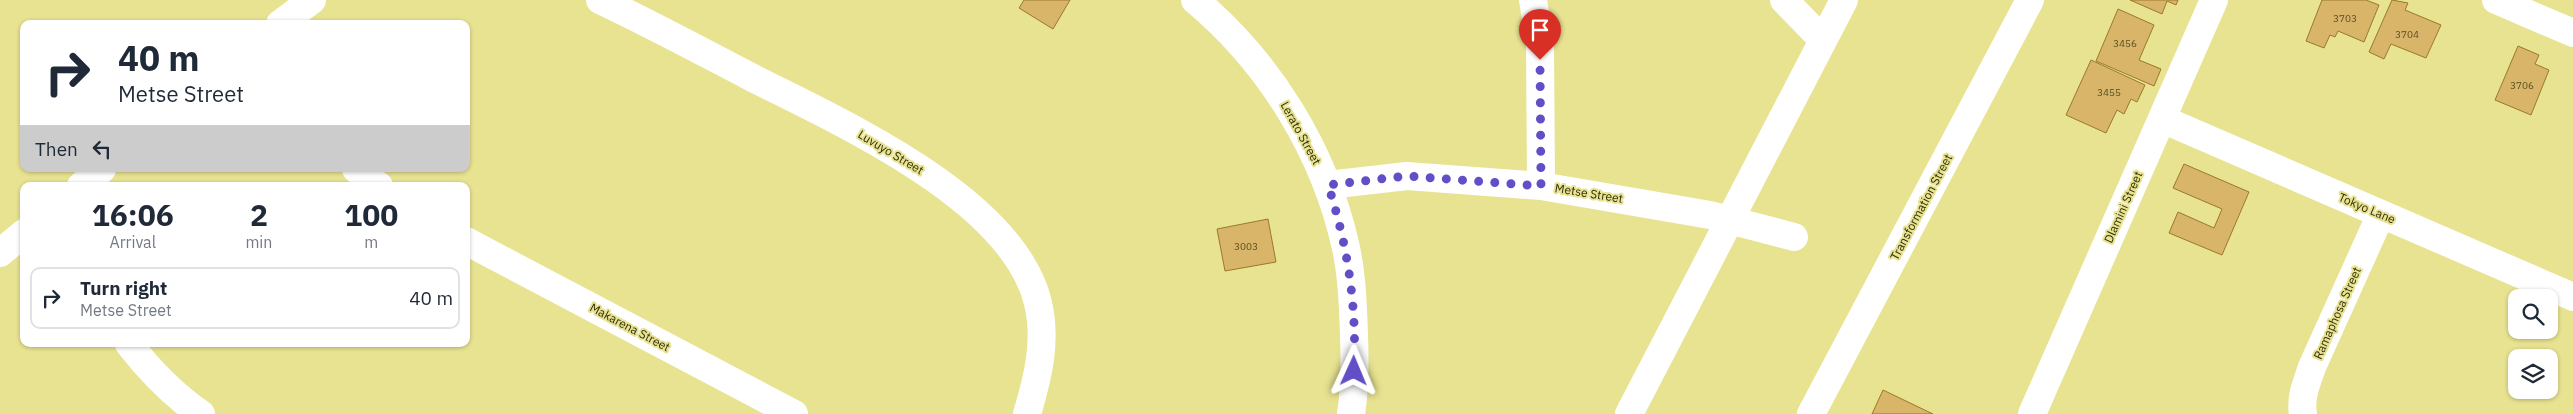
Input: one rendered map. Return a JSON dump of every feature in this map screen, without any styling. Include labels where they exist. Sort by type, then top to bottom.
[{"type":"street","points":[[285,20],[312,0]]},
{"type":"street","name":"Luvuyo Street","points":[[600,0],[864,134],[918,168],[976,212],[1002,238],[1022,265],[1038,302],[1042,345],[1036,381],[1027,414]]},
{"type":"street","name":"Lerato Street","points":[[1195,0],[1241,45],[1271,82],[1297,122],[1328,185],[1346,249],[1353,295],[1355,353],[1351,414]]},
{"type":"street","points":[[1532,0],[1540,44],[1541,186]]},
{"type":"street","points":[[1784,0],[1823,40]]},
{"type":"street","points":[[1629,414],[1844,0]]},
{"type":"street","name":"Transformation Street","points":[[1811,414],[2030,0]]},
{"type":"street","name":"Dlamini Street","points":[[2032,414],[2214,0]]},
{"type":"street","points":[[2496,0],[2573,33]]},
{"type":"street","name":"Tokyo Lane","points":[[2162,119],[2573,297]]},
{"type":"street","points":[[86,182],[98,172]]},
{"type":"street","points":[[360,172],[374,182]]},
{"type":"street","name":"Metse Street","points":[[1328,185],[1407,176],[1541,186],[1729,219],[1794,237]]},
{"type":"street","name":"Ramaphosa Street","points":[[2303,414],[2302,405],[2305,387],[2312,367],[2381,214]]},
{"type":"street","points":[[0,253],[20,237]]},
{"type":"street","name":"Makarena Street","points":[[470,243],[794,414]]},
{"type":"street","points":[[131,347],[151,372],[180,399],[201,414]]},
{"type":"building","points":[[1024,0],[1070,0],[1053,29],[1019,8]]},
{"type":"building","points":[[2130,0],[2178,0],[2176,5],[2167,1],[2162,14]]},
{"type":"building","points":[[2322,0],[2366,0],[2379,5],[2364,42],[2338,31],[2335,37],[2330,35],[2324,48],[2306,41]]},
{"type":"building","points":[[2392,0],[2408,3],[2405,10],[2441,25],[2426,58],[2391,44],[2384,59],[2369,52]]},
{"type":"building","points":[[2118,9],[2154,25],[2139,60],[2161,69],[2154,86],[2096,61]]},
{"type":"building","points":[[2518,46],[2539,55],[2535,64],[2549,70],[2531,115],[2495,100]]},
{"type":"building","points":[[2091,60],[2145,85],[2137,102],[2131,99],[2124,114],[2117,110],[2106,133],[2066,115]]},
{"type":"building","points":[[2184,164],[2249,192],[2222,255],[2169,233],[2178,212],[2214,228],[2222,209],[2173,188]]},
{"type":"building","points":[[1268,219],[1276,262],[1225,271],[1217,229]]},
{"type":"building","points":[[1883,390],[1933,414],[1872,414]]},
{"type":"route","points":[[1354,371],[1355,353],[1351,280],[1346,249],[1328,185],[1407,176],[1442,177],[1541,186],[1542,106],[1540,60]]}]
